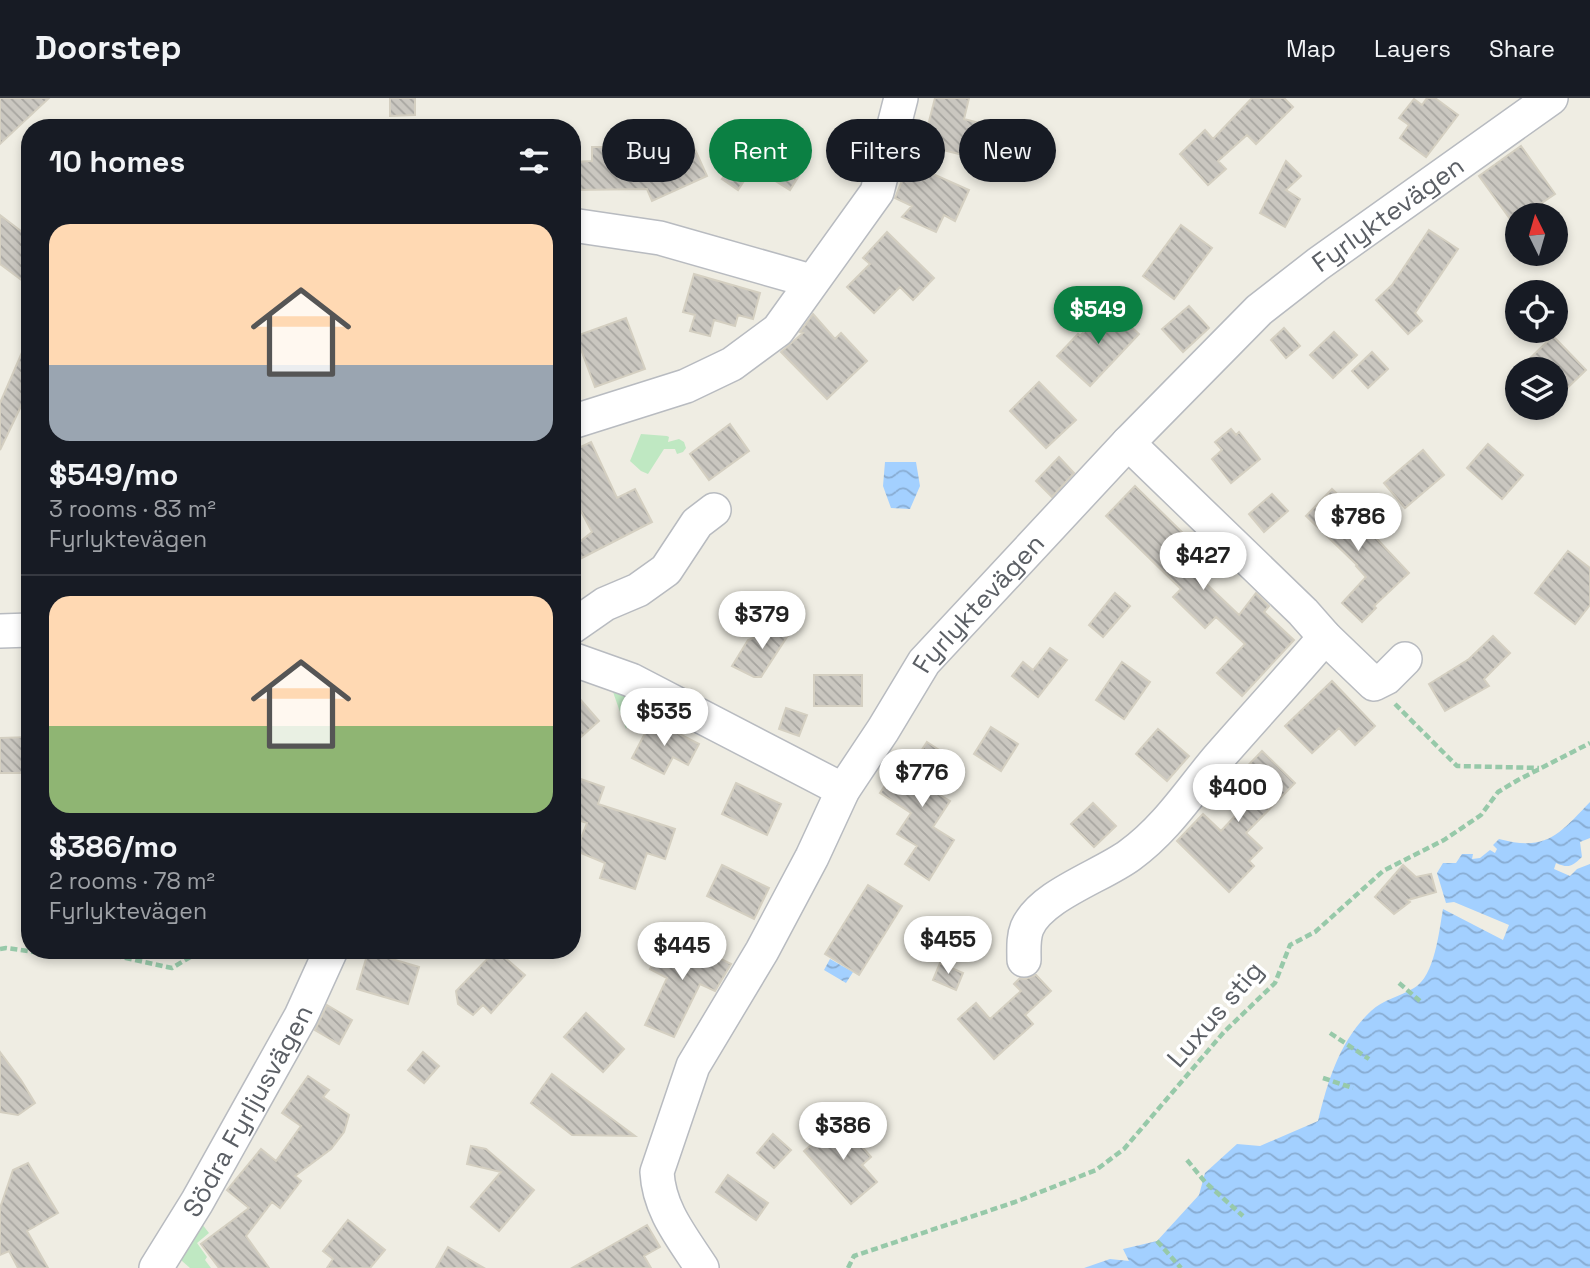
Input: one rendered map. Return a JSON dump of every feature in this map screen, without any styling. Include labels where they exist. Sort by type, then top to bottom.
[{"type":"street","points":[[581,419],[686,386],[732,364],[778,330],[877,192],[901,98]]},
{"type":"street","name":"Fyrlyktevägen","points":[[702,1268],[664,1209],[658,1190],[657,1172],[693,1066],[768,940],[812,858],[843,790],[924,662],[1128,443],[1259,310],[1318,264],[1551,98]]},
{"type":"street","points":[[581,226],[660,238],[811,281]]},
{"type":"street","points":[[1128,443],[1374,684],[1386,678],[1405,659]]},
{"type":"street","points":[[581,621],[605,604],[638,590],[666,570],[697,523],[714,510]]},
{"type":"street","points":[[0,631],[21,630]]},
{"type":"street","points":[[1024,960],[1028,927],[1038,913],[1067,890],[1129,856],[1165,825],[1217,760],[1325,638]]},
{"type":"street","points":[[581,662],[631,680],[843,790]]},
{"type":"street","name":"Södra Fyrljusvägen","points":[[156,1268],[197,1202],[301,1016],[327,959]]},
{"type":"path","points":[[1374,684],[1423,729],[1457,766],[1541,768]]},
{"type":"path","name":"Luxus stig","points":[[848,1268],[854,1256],[1014,1202],[1096,1170],[1124,1149],[1224,1032],[1275,983],[1290,945],[1315,932],[1383,871],[1444,840],[1481,815],[1498,792],[1590,743]]},
{"type":"path","points":[[0,949],[21,950]]},
{"type":"path","points":[[131,959],[172,968],[187,959]]},
{"type":"path","points":[[1399,983],[1420,1001]]},
{"type":"path","points":[[1330,1033],[1369,1059]]},
{"type":"path","points":[[1323,1077],[1353,1088]]},
{"type":"path","points":[[1187,1160],[1205,1182],[1243,1216]]},
{"type":"path","points":[[1157,1241],[1181,1268]]},
{"type":"green space","points":[[641,434],[667,436],[668,442],[679,439],[684,442],[686,448],[677,454],[675,449],[664,449],[648,474],[630,461]]},
{"type":"green space","points":[[615,686],[640,696],[626,729],[613,692]]},
{"type":"green space","points":[[198,1219],[209,1233],[197,1243],[211,1268],[190,1268],[182,1261],[180,1248]]},
{"type":"water","points":[[885,462],[916,462],[920,486],[910,509],[891,508],[883,486]]},
{"type":"water","points":[[1590,802],[1590,838],[1580,842],[1582,857],[1570,866],[1556,863],[1554,869],[1570,876],[1577,869],[1590,864],[1590,1268],[1084,1268],[1110,1259],[1129,1261],[1123,1249],[1157,1241],[1199,1195],[1205,1173],[1237,1144],[1260,1146],[1318,1121],[1331,1076],[1343,1048],[1360,1022],[1375,1007],[1414,988],[1427,974],[1435,952],[1443,909],[1503,940],[1509,925],[1454,902],[1446,903],[1437,873],[1443,863],[1456,863],[1462,854],[1473,854],[1472,859],[1480,858],[1490,850],[1495,853],[1497,849],[1493,845],[1499,839],[1529,843],[1551,837]]},
{"type":"water","points":[[830,959],[853,972],[846,983],[824,970]]},
{"type":"building","points":[[0,98],[49,98],[27,119],[21,119],[21,124],[0,144]]},
{"type":"building","points":[[390,98],[415,98],[415,115],[390,116]]},
{"type":"building","points":[[935,98],[969,98],[964,119],[959,119],[959,154],[945,150],[945,119],[930,119]]},
{"type":"building","points":[[1252,98],[1284,98],[1293,107],[1256,144],[1247,135],[1218,161],[1226,169],[1208,185],[1180,154],[1205,130],[1213,139]]},
{"type":"building","points":[[1427,98],[1435,98],[1458,115],[1426,157],[1400,138],[1409,125],[1399,118],[1414,99],[1422,105]]},
{"type":"building","points":[[1521,146],[1555,194],[1542,203],[1505,203],[1505,212],[1479,176]]},
{"type":"building","points":[[592,147],[602,147],[602,182],[694,182],[652,201],[647,189],[581,190],[581,162],[592,161]]},
{"type":"building","points":[[695,150],[707,176],[695,181]]},
{"type":"building","points":[[1286,161],[1301,176],[1286,190],[1300,199],[1285,227],[1260,213]]},
{"type":"building","points":[[945,179],[969,190],[955,221],[944,215],[936,232],[902,217],[912,206],[895,198],[902,182],[945,182]]},
{"type":"building","points":[[726,182],[743,182],[738,190]]},
{"type":"building","points":[[777,182],[795,182],[790,190]]},
{"type":"building","points":[[0,215],[21,231],[21,280],[0,264]]},
{"type":"building","points":[[1181,225],[1212,248],[1174,299],[1143,276]]},
{"type":"building","points":[[1429,230],[1458,249],[1415,313],[1422,321],[1408,334],[1376,300],[1392,285]]},
{"type":"building","points":[[887,232],[934,278],[913,300],[900,287],[874,313],[847,287],[870,264],[863,258]]},
{"type":"building","points":[[694,274],[760,293],[753,319],[738,315],[735,326],[714,320],[710,336],[690,331],[695,315],[683,312]]},
{"type":"building","points":[[1108,306],[1139,334],[1090,386],[1057,356]]},
{"type":"building","points":[[1189,306],[1209,328],[1183,352],[1162,329]]},
{"type":"building","points":[[813,314],[835,339],[841,333],[867,361],[827,399],[781,352],[803,333],[800,332]]},
{"type":"building","points":[[626,318],[645,369],[595,387],[581,349],[581,334]]},
{"type":"building","points":[[1284,328],[1300,346],[1286,358],[1271,340]]},
{"type":"building","points":[[1334,332],[1357,355],[1333,378],[1310,355]]},
{"type":"building","points":[[1546,343],[1560,343],[1586,370],[1568,387],[1568,357],[1531,357]]},
{"type":"building","points":[[1372,352],[1388,369],[1368,388],[1352,371]]},
{"type":"building","points":[[21,355],[21,406],[0,450],[0,403]]},
{"type":"building","points":[[1039,382],[1076,420],[1046,448],[1010,411]]},
{"type":"building","points":[[730,424],[749,451],[709,480],[690,454]]},
{"type":"building","points":[[1231,429],[1236,435],[1239,432],[1260,459],[1231,483],[1212,459],[1222,450],[1215,442]]},
{"type":"building","points":[[591,442],[617,498],[635,489],[652,522],[581,558],[581,541],[592,532],[581,511],[581,447]]},
{"type":"building","points":[[1488,444],[1523,475],[1502,499],[1467,468]]},
{"type":"building","points":[[1423,450],[1444,475],[1405,508],[1384,483]]},
{"type":"building","points":[[1059,457],[1074,473],[1052,497],[1036,481]]},
{"type":"building","points":[[1135,486],[1189,539],[1174,553],[1239,615],[1256,593],[1269,606],[1264,612],[1294,640],[1242,696],[1217,673],[1245,644],[1216,617],[1205,628],[1173,597],[1181,589],[1106,516]]},
{"type":"building","points":[[1332,489],[1363,518],[1360,521],[1409,573],[1374,606],[1376,608],[1362,622],[1342,603],[1366,577],[1306,516]]},
{"type":"building","points":[[1272,494],[1288,511],[1264,532],[1249,514]]},
{"type":"building","points":[[1568,551],[1590,568],[1590,605],[1575,624],[1535,593]]},
{"type":"building","points":[[1115,593],[1130,606],[1103,637],[1089,625]]},
{"type":"building","points":[[798,620],[761,677],[754,677],[732,666],[748,640]]},
{"type":"building","points":[[1493,636],[1510,653],[1484,679],[1489,686],[1445,711],[1429,684],[1469,659]]},
{"type":"building","points":[[1050,648],[1067,660],[1038,697],[1012,676],[1023,662],[1033,670]]},
{"type":"building","points":[[1122,662],[1150,682],[1124,719],[1096,700]]},
{"type":"building","points":[[814,675],[862,675],[862,706],[814,706]]},
{"type":"building","points":[[1332,681],[1375,726],[1355,745],[1339,728],[1312,753],[1285,726]]},
{"type":"building","points":[[581,700],[599,721],[581,737]]},
{"type":"building","points":[[786,708],[807,715],[799,736],[779,729]]},
{"type":"building","points":[[652,720],[699,744],[688,765],[673,757],[664,774],[632,758]]},
{"type":"building","points":[[991,727],[1018,744],[1001,771],[974,754]]},
{"type":"building","points":[[1158,729],[1189,756],[1167,781],[1136,754]]},
{"type":"building","points":[[21,737],[21,773],[0,773],[0,738]]},
{"type":"building","points":[[927,742],[950,757],[930,789],[950,801],[933,827],[954,840],[929,880],[905,864],[917,846],[897,834],[911,813],[880,793],[897,768],[906,774]]},
{"type":"building","points":[[1262,751],[1295,783],[1246,833],[1262,848],[1249,861],[1254,866],[1229,892],[1177,841],[1203,814],[1221,831],[1249,801],[1231,783]]},
{"type":"building","points":[[581,779],[604,787],[598,804],[675,829],[665,859],[647,853],[635,889],[600,878],[605,863],[581,853],[581,838],[587,823],[581,821]]},
{"type":"building","points":[[736,783],[781,804],[767,835],[722,814]]},
{"type":"building","points":[[1093,803],[1116,826],[1094,847],[1071,824]]},
{"type":"building","points":[[722,865],[769,888],[754,919],[707,896]]},
{"type":"building","points":[[1403,865],[1416,877],[1431,874],[1436,892],[1408,900],[1410,902],[1394,914],[1375,897]]},
{"type":"building","points":[[868,885],[902,906],[859,975],[825,954]]},
{"type":"building","points":[[668,935],[715,960],[717,957],[731,964],[715,991],[700,984],[674,1037],[645,1025],[667,978],[650,969]]},
{"type":"building","points":[[366,959],[392,959],[419,967],[408,1004],[357,989]]},
{"type":"building","points":[[487,959],[506,959],[525,975],[491,1013],[483,1005],[473,1015],[458,1004],[456,991]]},
{"type":"building","points":[[940,963],[963,973],[956,990],[933,980]]},
{"type":"building","points":[[1036,975],[1051,991],[1025,1015],[1033,1024],[994,1059],[958,1019],[976,1003],[990,1019],[1021,991],[1014,984],[1020,978]]},
{"type":"building","points":[[327,1005],[352,1020],[339,1044],[315,1030]]},
{"type":"building","points":[[586,1013],[624,1049],[603,1072],[564,1037]]},
{"type":"building","points":[[0,1052],[35,1103],[18,1115],[0,1112]]},
{"type":"building","points":[[423,1052],[439,1066],[424,1083],[408,1070]]},
{"type":"building","points":[[552,1074],[635,1136],[572,1135],[531,1103]]},
{"type":"building","points":[[308,1076],[329,1090],[323,1097],[349,1115],[344,1132],[331,1149],[295,1176],[301,1181],[280,1208],[272,1202],[246,1236],[269,1268],[219,1268],[201,1244],[249,1208],[227,1190],[261,1149],[276,1161],[301,1126],[282,1113]]},
{"type":"building","points":[[843,1125],[871,1157],[862,1165],[877,1182],[851,1204],[804,1151],[832,1127],[836,1131]]},
{"type":"building","points":[[773,1134],[791,1150],[774,1168],[757,1153]]},
{"type":"building","points":[[471,1146],[486,1149],[534,1190],[499,1231],[471,1207],[501,1172],[467,1164]]},
{"type":"building","points":[[28,1163],[58,1213],[27,1231],[48,1268],[18,1268],[9,1251],[0,1255],[0,1208],[13,1170]]},
{"type":"building","points":[[728,1175],[768,1203],[756,1220],[716,1192]]},
{"type":"building","points":[[348,1220],[385,1250],[370,1268],[327,1268],[333,1259],[323,1251]]},
{"type":"building","points":[[647,1225],[660,1247],[644,1256],[651,1268],[572,1268]]},
{"type":"building","points":[[448,1247],[484,1268],[436,1268]]}]
